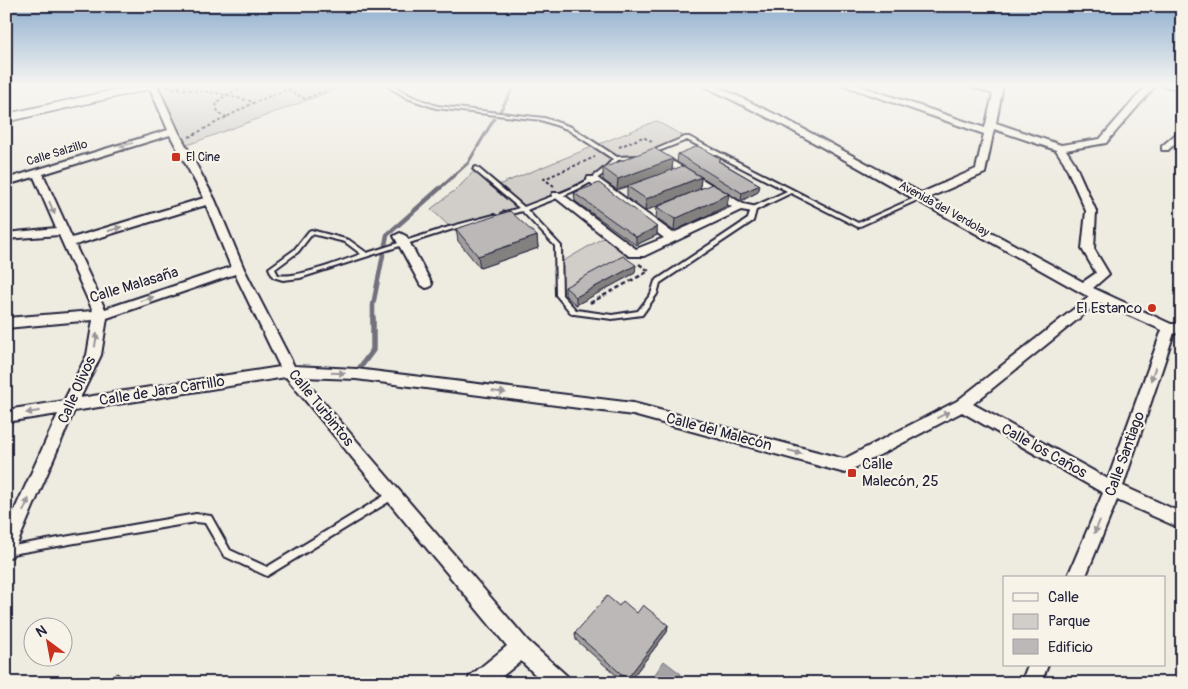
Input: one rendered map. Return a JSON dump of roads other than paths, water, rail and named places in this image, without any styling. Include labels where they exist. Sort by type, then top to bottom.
[{"type":"street","name":"Calle Turbintos","points":[[167,117],[210,200],[238,269],[289,371],[521,648],[560,683]]},
{"type":"street","name":"Avenida del Verdolay","points":[[774,117],[1098,296],[1175,329]]},
{"type":"street","points":[[953,117],[1060,148],[1103,142],[1124,117]]},
{"type":"street","points":[[921,197],[981,171],[992,117]]},
{"type":"street","name":"Calle Salzillo","points":[[6,182],[173,131]]},
{"type":"street","points":[[1165,148],[1182,132]]},
{"type":"street","points":[[1060,148],[1069,162],[1091,210],[1088,249],[1103,274],[1084,288]]},
{"type":"street","points":[[653,152],[684,171],[706,191],[740,207],[753,208]]},
{"type":"street","points":[[667,177],[684,171]]},
{"type":"street","points":[[37,172],[100,315]]},
{"type":"street","points":[[592,179],[621,195],[650,216],[672,238]]},
{"type":"street","points":[[557,195],[633,253],[640,253],[740,207]]},
{"type":"street","points":[[6,236],[65,237],[210,200]]},
{"type":"street","points":[[403,240],[426,284]]},
{"type":"street","name":"Calle Malasaña","points":[[6,323],[100,315],[238,269]]},
{"type":"street","name":"Calle del Malecón","points":[[289,371],[356,374],[633,409],[845,466],[962,405],[1098,296]]},
{"type":"street","name":"Calle Olivos","points":[[6,550],[69,406],[94,355],[100,315]]},
{"type":"street","name":"Calle Santiago","points":[[1077,576],[1113,490],[1175,329]]},
{"type":"street","name":"Calle de Jara Carrillo","points":[[6,416],[289,371]]},
{"type":"street","name":"Calle los Caños","points":[[962,405],[1113,490],[1182,521]]},
{"type":"street","points":[[477,683],[521,648]]},
{"type":"street","points":[[1031,683],[1038,666]]},
{"type":"lane","points":[[520,117],[542,119],[569,128],[616,159],[630,158],[653,152],[687,138],[858,225],[921,197]]},
{"type":"lane","points":[[366,255],[347,241],[311,232],[296,251],[272,268],[275,276],[283,278],[300,276],[391,248],[403,240],[523,210],[592,179],[611,167],[616,159]]},
{"type":"lane","points":[[476,169],[523,210],[558,246],[559,295],[574,312],[612,317],[640,313],[654,294],[656,282],[751,220],[753,208],[792,191]]},
{"type":"lane","points":[[6,550],[196,518],[208,519],[227,553],[267,572],[393,495]]},
{"type":"waterway","points":[[438,190],[468,163],[494,119]]},
{"type":"waterway","points":[[356,373],[373,350],[373,305],[387,235],[440,188]]},
{"type":"place","name":"El Cine","points":[[176,157]]},
{"type":"place","name":"El Estanco","points":[[1152,308]]},
{"type":"place","name":"Calle Malecón, 25","points":[[852,473]]}]
